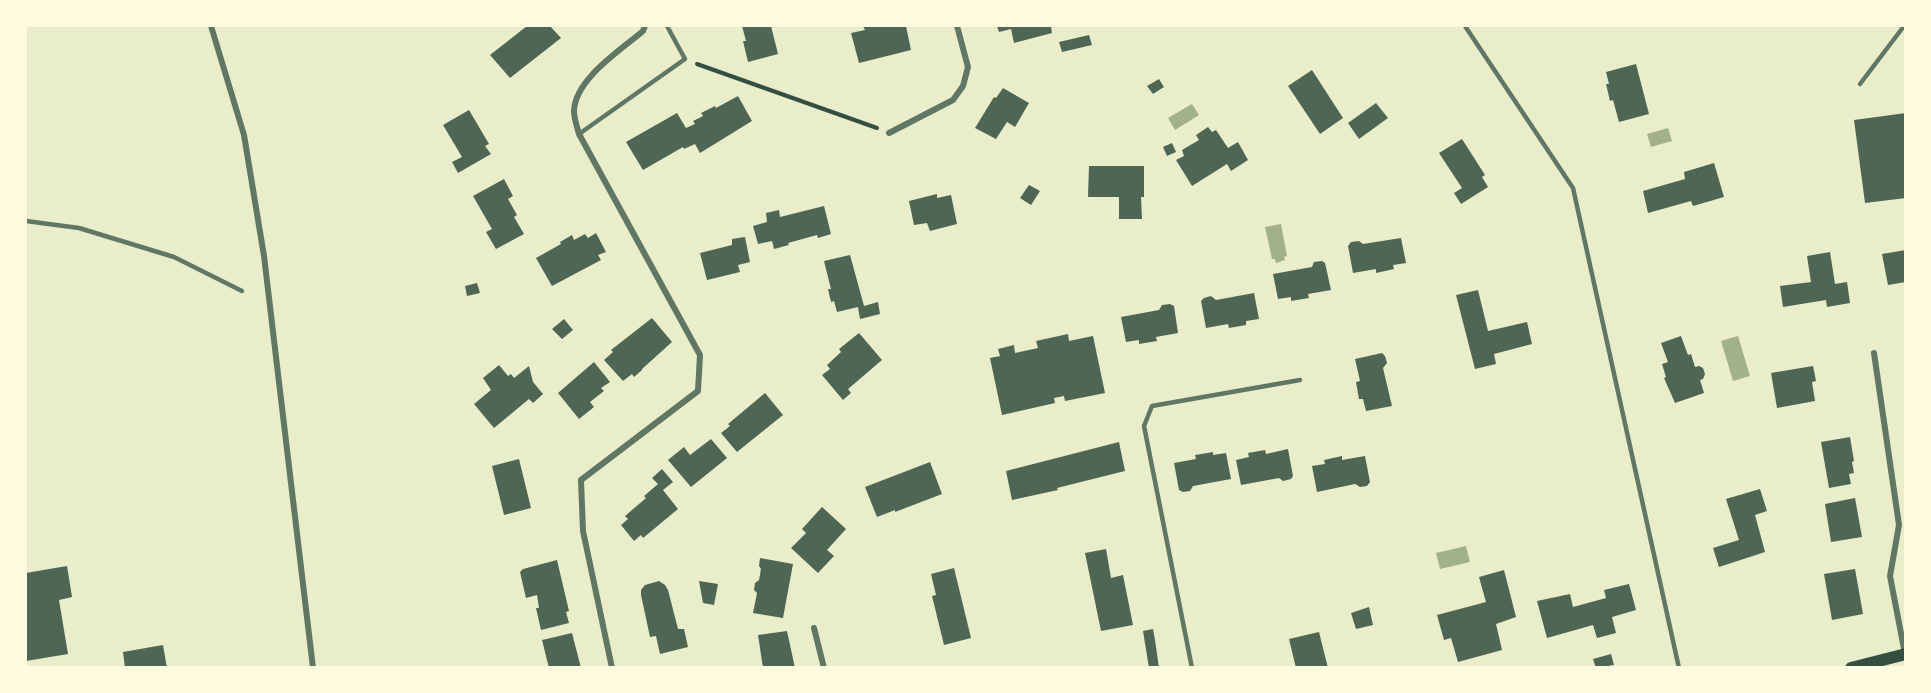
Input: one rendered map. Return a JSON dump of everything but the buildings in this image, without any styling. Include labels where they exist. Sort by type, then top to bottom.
[{"type":"main road","points":[[1851,668],[1905,654]]},
{"type":"street","points":[[211,26],[244,135],[264,256],[314,668]]},
{"type":"street","points":[[612,668],[583,531],[581,480],[698,391],[700,355],[579,134],[574,111],[579,91],[592,74],[643,31],[645,26]]},
{"type":"street","points":[[889,133],[953,100],[963,86],[968,68],[957,26]]},
{"type":"street","points":[[1874,353],[1899,525],[1890,576],[1905,654]]},
{"type":"street","points":[[814,628],[824,668]]},
{"type":"lane","points":[[579,134],[685,59],[667,26]]},
{"type":"lane","points":[[1465,26],[1573,188],[1679,668]]},
{"type":"lane","points":[[1860,84],[1904,26]]},
{"type":"lane","points":[[26,221],[79,228],[174,257],[242,291]]},
{"type":"lane","points":[[1192,668],[1144,426],[1152,406],[1300,380]]},
{"type":"path","points":[[685,59],[889,133]]},
{"type":"shaded area","points":[[1192,104],[1199,115],[1175,130],[1168,118]]},
{"type":"shaded area","points":[[1668,128],[1672,141],[1651,147],[1647,134]]},
{"type":"shaded area","points":[[1281,224],[1287,256],[1284,257],[1285,260],[1276,263],[1275,259],[1272,259],[1265,227]]},
{"type":"shaded area","points":[[1738,336],[1750,376],[1733,381],[1721,341]]},
{"type":"shaded area","points":[[1466,546],[1470,562],[1440,569],[1436,553]]}]
